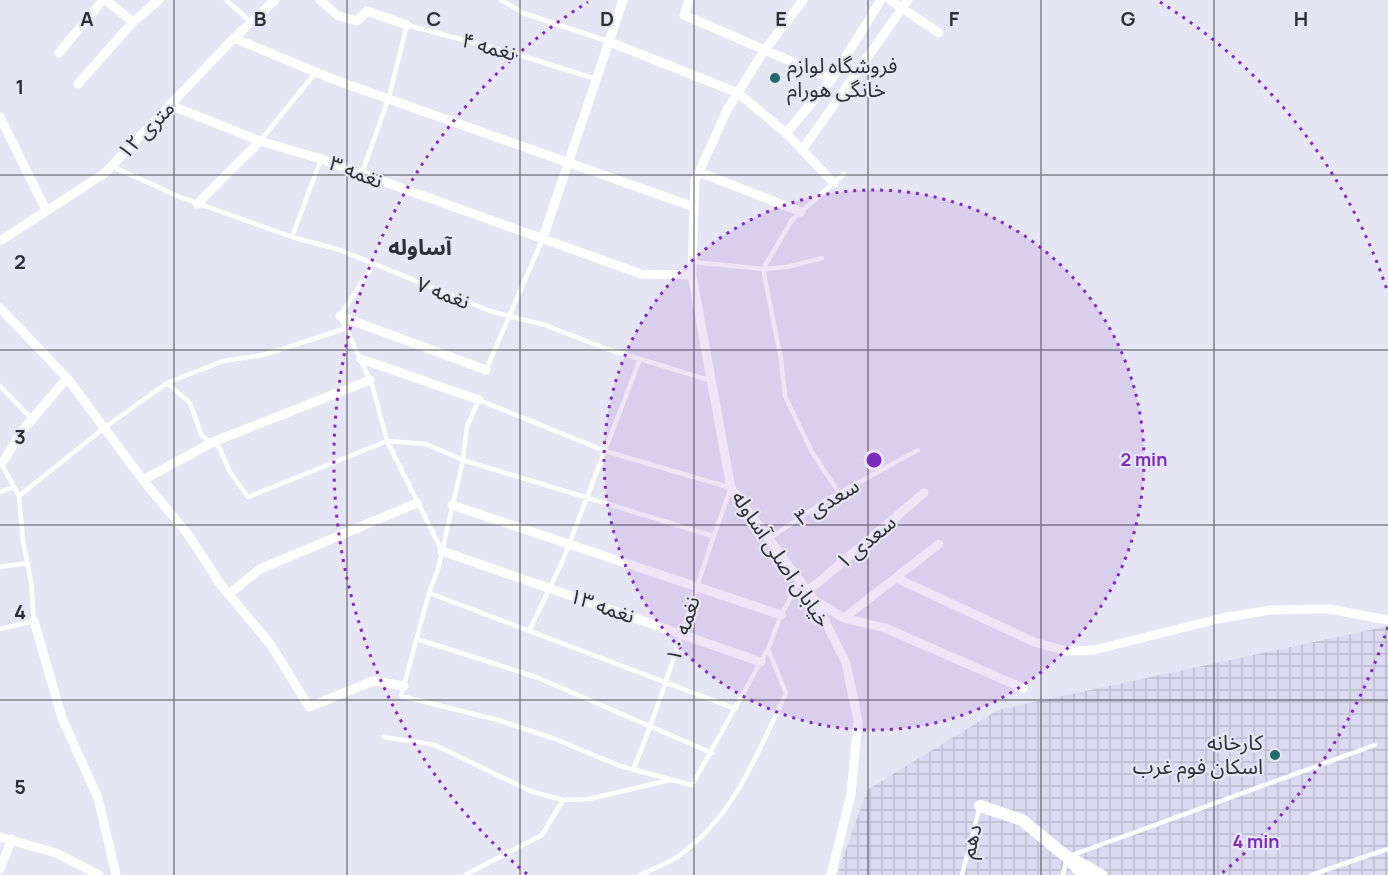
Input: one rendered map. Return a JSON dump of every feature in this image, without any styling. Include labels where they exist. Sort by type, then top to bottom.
[{"type":"street","points":[[59,53],[105,0],[133,22]]},
{"type":"street","points":[[78,84],[133,22],[159,0]]},
{"type":"street","name":"۱۲ متری","points":[[0,240],[111,166],[234,38],[275,0]]},
{"type":"street","name":"نغمه ۴","points":[[320,0],[338,16],[357,21],[367,11],[407,25]]},
{"type":"street","points":[[623,0],[543,238],[641,274],[692,275]]},
{"type":"street","points":[[689,0],[684,15],[832,79]]},
{"type":"street","name":"خیابان اصلی آساوله","points":[[802,0],[764,51],[727,110],[695,181],[692,275],[731,488],[815,601],[846,663],[858,721],[851,794],[831,875]]},
{"type":"street","points":[[786,133],[832,79],[881,0]]},
{"type":"street","points":[[890,0],[905,4],[939,33]]},
{"type":"street","points":[[802,150],[905,4]]},
{"type":"street","points":[[234,38],[316,72],[694,207]]},
{"type":"street","points":[[610,42],[738,93],[786,133],[834,183]]},
{"type":"street","name":"نغمه ۳","points":[[170,105],[260,141],[321,159],[543,238]]},
{"type":"street","points":[[2,124],[45,210]]},
{"type":"street","points":[[197,204],[260,141]]},
{"type":"street","points":[[699,172],[801,212]]},
{"type":"street","points":[[0,308],[67,378],[270,645],[309,707],[373,681],[404,686]]},
{"type":"street","points":[[340,316],[486,370]]},
{"type":"street","points":[[361,359],[478,400]]},
{"type":"street","points":[[1,462],[32,419],[67,378]]},
{"type":"street","points":[[143,480],[213,442],[370,380]]},
{"type":"street","name":"سعدی ۱","points":[[807,592],[924,493]]},
{"type":"street","points":[[229,594],[260,569],[417,503]]},
{"type":"street","points":[[452,505],[781,615]]},
{"type":"street","points":[[844,618],[939,544]]},
{"type":"street","name":"نغمه ۱۳","points":[[442,551],[761,662]]},
{"type":"street","points":[[896,578],[1034,642],[1066,651],[1094,650],[1222,618],[1270,610],[1329,609],[1388,620]]},
{"type":"street","points":[[815,601],[844,618],[885,628],[1023,688]]},
{"type":"street","points":[[34,621],[62,718],[98,798],[116,875]]},
{"type":"street","points":[[980,806],[1022,820],[1068,857],[1101,875]]},
{"type":"street","points":[[0,837],[56,853],[99,875]]},
{"type":"street","points":[[0,869],[12,839]]},
{"type":"street","points":[[1068,857],[1083,875]]},
{"type":"lane","points":[[226,0],[252,23]]},
{"type":"lane","points":[[501,0],[523,13],[551,24],[610,42]]},
{"type":"lane","points":[[361,175],[389,97],[407,25]]},
{"type":"lane","name":"نغمه ۴","points":[[407,25],[516,54],[597,79]]},
{"type":"lane","points":[[260,141],[316,72]]},
{"type":"lane","points":[[292,237],[321,159]]},
{"type":"lane","name":"نغمه ۷","points":[[111,166],[197,204],[292,237],[340,250],[490,311],[510,314],[640,359],[713,381]]},
{"type":"lane","points":[[839,493],[812,452],[785,396],[781,359],[763,269],[792,220],[844,174]]},
{"type":"lane","points":[[486,370],[543,238]]},
{"type":"lane","points":[[693,262],[763,269],[787,267],[822,258]]},
{"type":"lane","points":[[373,265],[340,316],[370,380],[387,441],[442,551]]},
{"type":"lane","points":[[19,496],[104,428],[167,383],[223,362],[263,355],[347,328]]},
{"type":"lane","points":[[530,629],[569,545],[640,359]]},
{"type":"lane","points":[[167,383],[190,403],[202,436],[219,447],[230,472],[249,497],[387,441],[426,444],[463,460],[713,536]]},
{"type":"lane","points":[[0,386],[32,419]]},
{"type":"lane","points":[[731,488],[605,451],[478,400],[467,426],[463,460],[442,551],[401,696],[498,720],[555,739],[633,770],[693,785],[768,649],[781,615],[800,581]]},
{"type":"lane","name":"سعدی ۳","points":[[769,539],[839,493],[918,450]]},
{"type":"lane","points":[[0,629],[34,621],[32,581],[27,563],[19,496],[1,462]]},
{"type":"lane","points":[[0,492],[14,487]]},
{"type":"lane","name":"نغمه ۱۰","points":[[633,770],[651,727],[713,536],[731,488]]},
{"type":"lane","points":[[0,567],[27,563]]},
{"type":"lane","points":[[429,593],[530,629],[736,709]]},
{"type":"lane","points":[[417,639],[536,677],[712,753]]},
{"type":"lane","points":[[640,875],[677,857],[717,820],[740,789],[786,693],[768,649]]},
{"type":"lane","points":[[384,737],[435,745],[530,791],[562,800],[589,799],[671,779]]},
{"type":"lane","points":[[1063,875],[1068,857],[1375,745]]},
{"type":"lane","points":[[465,875],[542,835],[562,800]]},
{"type":"lane","name":"دهم","points":[[962,875],[980,806]]},
{"type":"lane","points":[[1311,875],[1388,849]]},
{"type":"shaded area","points":[[1388,626],[1388,875],[837,875],[867,790],[998,710]]},
{"type":"place","name":"فروشگاه لوازم خانگی هورام","points":[[775,78]]},
{"type":"place","name":"کارخانه اسکان فوم غرب","points":[[1275,755]]},
{"type":"district","name":"آساوله","points":[[420,247]]}]
